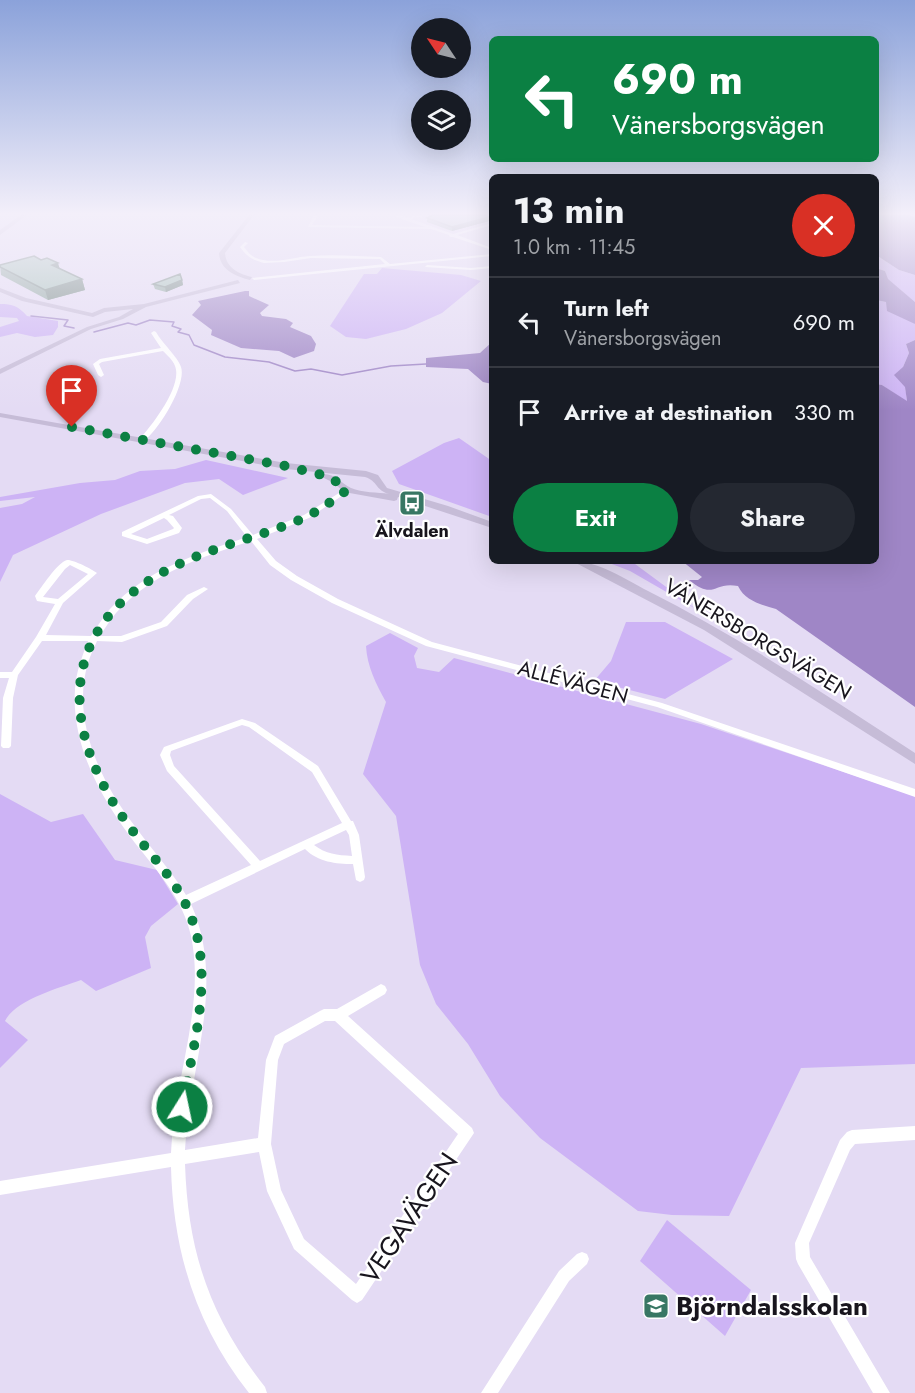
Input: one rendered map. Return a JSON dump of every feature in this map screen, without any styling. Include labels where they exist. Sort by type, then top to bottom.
[{"type":"main road","points":[[0,290],[41,305],[78,311],[104,310],[144,306],[254,280]]},
{"type":"main road","points":[[2,371],[58,343],[144,306]]},
{"type":"main road","points":[[118,309],[124,311],[126,315]]},
{"type":"main road","points":[[58,343],[86,326],[93,317],[104,310]]},
{"type":"main road","points":[[78,311],[109,321]]},
{"type":"main road","points":[[0,415],[286,466],[330,477],[344,487],[402,500],[489,526]]},
{"type":"main road","points":[[286,466],[368,474],[384,490],[426,501],[489,526]]},
{"type":"main road","points":[[344,487],[344,478],[353,474]]},
{"type":"main road","points":[[361,492],[373,488],[377,482]]},
{"type":"main road","name":"VÄNERSBORGSVÄGEN","points":[[583,564],[652,598],[758,657],[915,759]]},
{"type":"street","points":[[143,439],[165,414],[179,374],[177,364],[163,349],[154,333]]},
{"type":"street","points":[[101,375],[96,364],[100,361],[163,349]]},
{"type":"street","points":[[259,1393],[230,1353],[209,1313],[194,1277],[184,1243],[178,1199],[178,1128],[200,1005],[201,962],[196,933],[185,901],[164,867],[129,827],[94,769],[83,737],[79,708],[83,663],[94,640],[119,605],[150,580],[187,558],[320,510],[344,487]]},
{"type":"street","name":"ALLÉVÄGEN","points":[[164,515],[200,497],[211,496],[230,510],[273,563],[294,578],[335,601],[429,644],[659,705],[915,793]]},
{"type":"street","points":[[164,515],[170,518],[178,528],[176,531],[147,542],[125,534],[144,525],[164,515]]},
{"type":"street","points":[[6,746],[8,698],[14,675],[40,638],[60,602],[93,573],[69,562],[62,567],[39,596],[40,599],[60,602]]},
{"type":"street","points":[[40,638],[122,639],[157,628],[190,597],[204,589]]},
{"type":"street","points":[[0,675],[14,675]]},
{"type":"street","points":[[259,867],[170,768],[165,755],[168,749],[237,723],[252,725],[315,769],[354,835],[360,877]]},
{"type":"street","points":[[185,901],[349,824]]},
{"type":"street","points":[[307,844],[323,856],[342,860],[358,860]]},
{"type":"street","name":"VEGAVÄGEN","points":[[338,1015],[466,1133],[357,1295],[299,1244],[274,1191],[264,1144],[272,1060],[279,1040],[324,1015],[338,1015],[381,990]]},
{"type":"street","points":[[882,1393],[803,1259],[802,1243],[845,1145],[852,1137],[915,1133]]},
{"type":"street","points":[[0,1188],[264,1144]]},
{"type":"street","points":[[489,1393],[564,1276],[582,1259]]},
{"type":"shaded area","points":[[360,280],[481,281],[442,313],[406,329],[366,339],[346,337],[330,326]]},
{"type":"shaded area","points":[[879,280],[889,280],[915,302],[915,324],[887,311],[886,302],[879,301]]},
{"type":"shaded area","points":[[888,280],[915,280],[915,302]]},
{"type":"shaded area","points":[[249,291],[249,296],[269,305],[260,313],[262,316],[286,319],[293,323],[290,327],[311,336],[316,344],[314,351],[294,358],[279,351],[241,348],[211,335],[212,330],[192,315],[201,305],[198,301]]},
{"type":"shaded area","points":[[879,301],[886,302],[915,324],[915,340],[906,344],[909,353],[903,367],[907,402],[879,384]]},
{"type":"shaded area","points":[[0,304],[15,306],[27,316],[58,321],[58,327],[53,335],[35,337],[17,333],[0,337],[0,327],[19,321],[17,318],[0,317]]},
{"type":"shaded area","points":[[915,340],[915,707],[776,609],[749,599],[738,586],[730,585],[709,590],[698,586],[689,580],[698,580],[702,577],[686,564],[879,564],[879,384],[907,401],[905,387],[894,375],[903,367],[909,353],[906,344]]},
{"type":"shaded area","points":[[489,345],[489,383],[483,382],[468,369],[426,367],[426,358],[480,353]]},
{"type":"shaded area","points":[[459,438],[489,459],[489,516],[399,484],[392,471],[444,443]]},
{"type":"shaded area","points":[[206,460],[288,478],[243,495],[219,479],[185,483],[101,514],[13,555],[0,582],[0,508],[22,504],[35,497],[0,501],[0,497],[80,483],[115,480],[140,471],[175,469]]},
{"type":"shaded area","points":[[612,564],[635,564],[696,609],[630,571]]},
{"type":"shaded area","points":[[626,622],[665,622],[733,659],[665,699],[594,681],[611,661]]},
{"type":"shaded area","points":[[390,633],[418,648],[414,656],[417,668],[439,672],[454,658],[701,724],[915,796],[915,1064],[801,1068],[729,1216],[672,1215],[638,1211],[540,1138],[500,1096],[468,1044],[436,1004],[420,965],[396,816],[363,774],[386,702],[368,661],[366,646]]},
{"type":"shaded area","points":[[0,794],[51,822],[83,814],[115,860],[157,870],[178,904],[151,926],[145,937],[151,968],[96,991],[81,980],[38,996],[10,1014],[5,1021],[28,1040],[0,1068]]},
{"type":"shaded area","points":[[667,1220],[751,1290],[725,1336],[640,1261]]},
{"type":"building","points":[[25,280],[79,280],[45,290]]},
{"type":"building","points":[[164,280],[182,280],[165,287],[153,284]]},
{"type":"waterway","points":[[31,316],[68,320],[64,326],[74,328]]},
{"type":"waterway","points":[[94,332],[128,323],[136,325],[150,320],[174,322],[172,326],[181,329],[178,332],[189,335],[194,345],[225,357],[269,362],[295,371],[311,369],[342,375],[391,366],[426,364]]},
{"type":"place","name":"Älvdalen","points":[[412,503]]},
{"type":"place","name":"Björndalsskolan","points":[[656,1306]]},
{"type":"route","points":[[72,427],[286,466],[310,474],[330,477],[337,480],[347,490],[320,510],[298,520],[187,558],[165,570],[127,597],[112,613],[94,640],[83,663],[79,708],[83,737],[94,769],[103,788],[129,827],[164,867],[185,901],[196,933],[201,962],[200,1005],[182,1107]]}]
